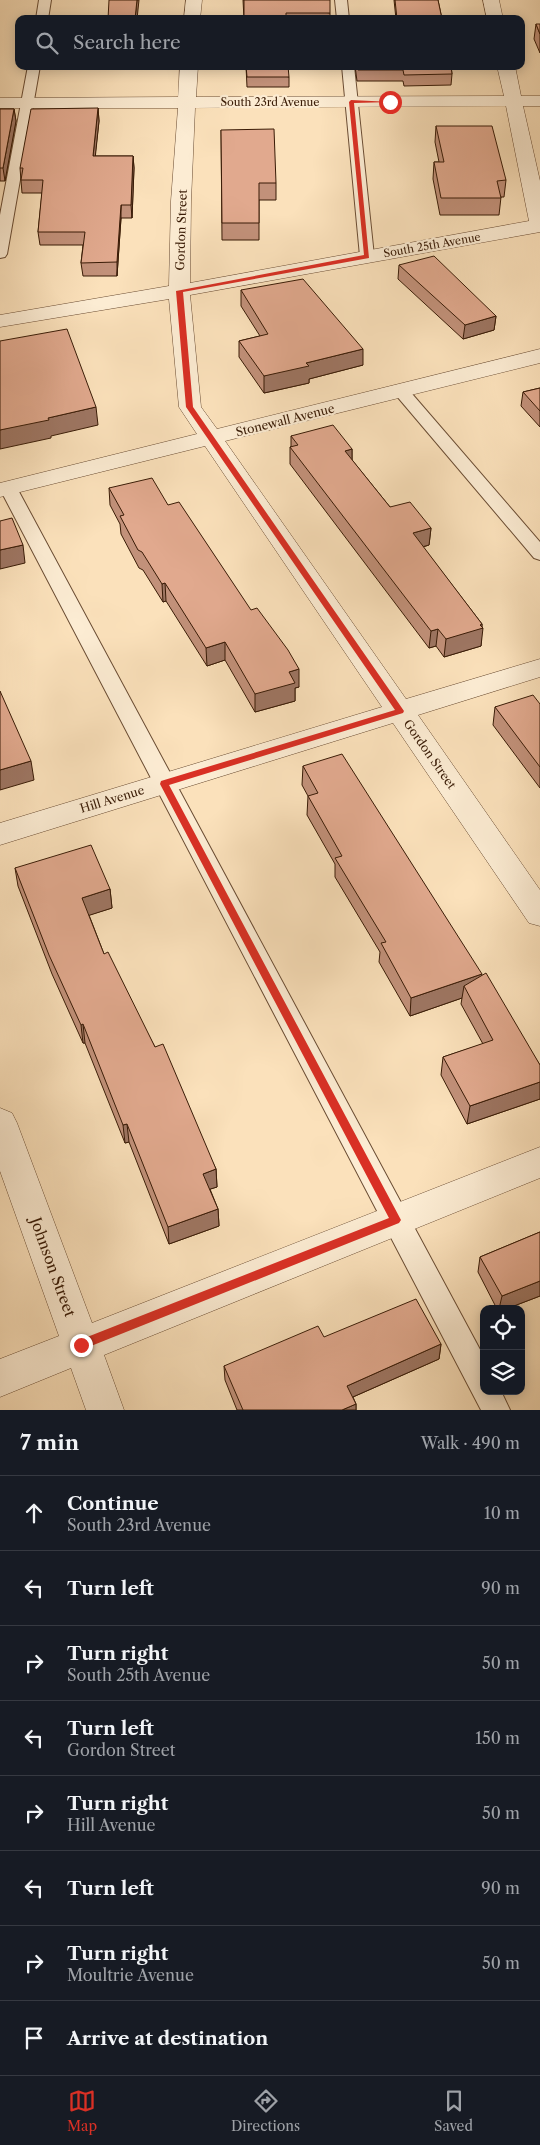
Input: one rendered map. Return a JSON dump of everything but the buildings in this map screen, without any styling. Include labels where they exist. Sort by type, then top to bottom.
[{"type":"street","points":[[192,15],[194,0]]},
{"type":"street","points":[[491,0],[494,15]]},
{"type":"street","name":"Gordon Street","points":[[189,70],[181,201],[179,291],[190,407],[540,914]]},
{"type":"street","points":[[507,70],[540,226]]},
{"type":"street","name":"South 23rd Avenue","points":[[0,103],[540,101]]},
{"type":"street","name":"South 25th Avenue","points":[[0,321],[540,226]]},
{"type":"street","name":"Stonewall Avenue","points":[[4,489],[540,356]]},
{"type":"street","name":"Hill Avenue","points":[[0,834],[540,668]]},
{"type":"street","name":"Johnson Street","points":[[0,1123],[105,1410]]},
{"type":"street","points":[[0,1378],[540,1162]]},
{"type":"lane","points":[[43,15],[45,0]]},
{"type":"lane","points":[[340,0],[342,15]]},
{"type":"lane","points":[[0,254],[33,70]]},
{"type":"lane","points":[[348,70],[367,256]]},
{"type":"lane","points":[[400,391],[540,554]]},
{"type":"lane","points":[[4,489],[164,784],[480,1379]]},
{"type":"lane","points":[[488,1395],[496,1410]]},
{"type":"route","points":[[81,1345],[395,1220],[164,784],[400,711],[190,407],[179,291],[367,256],[351,102],[390,102]]}]
